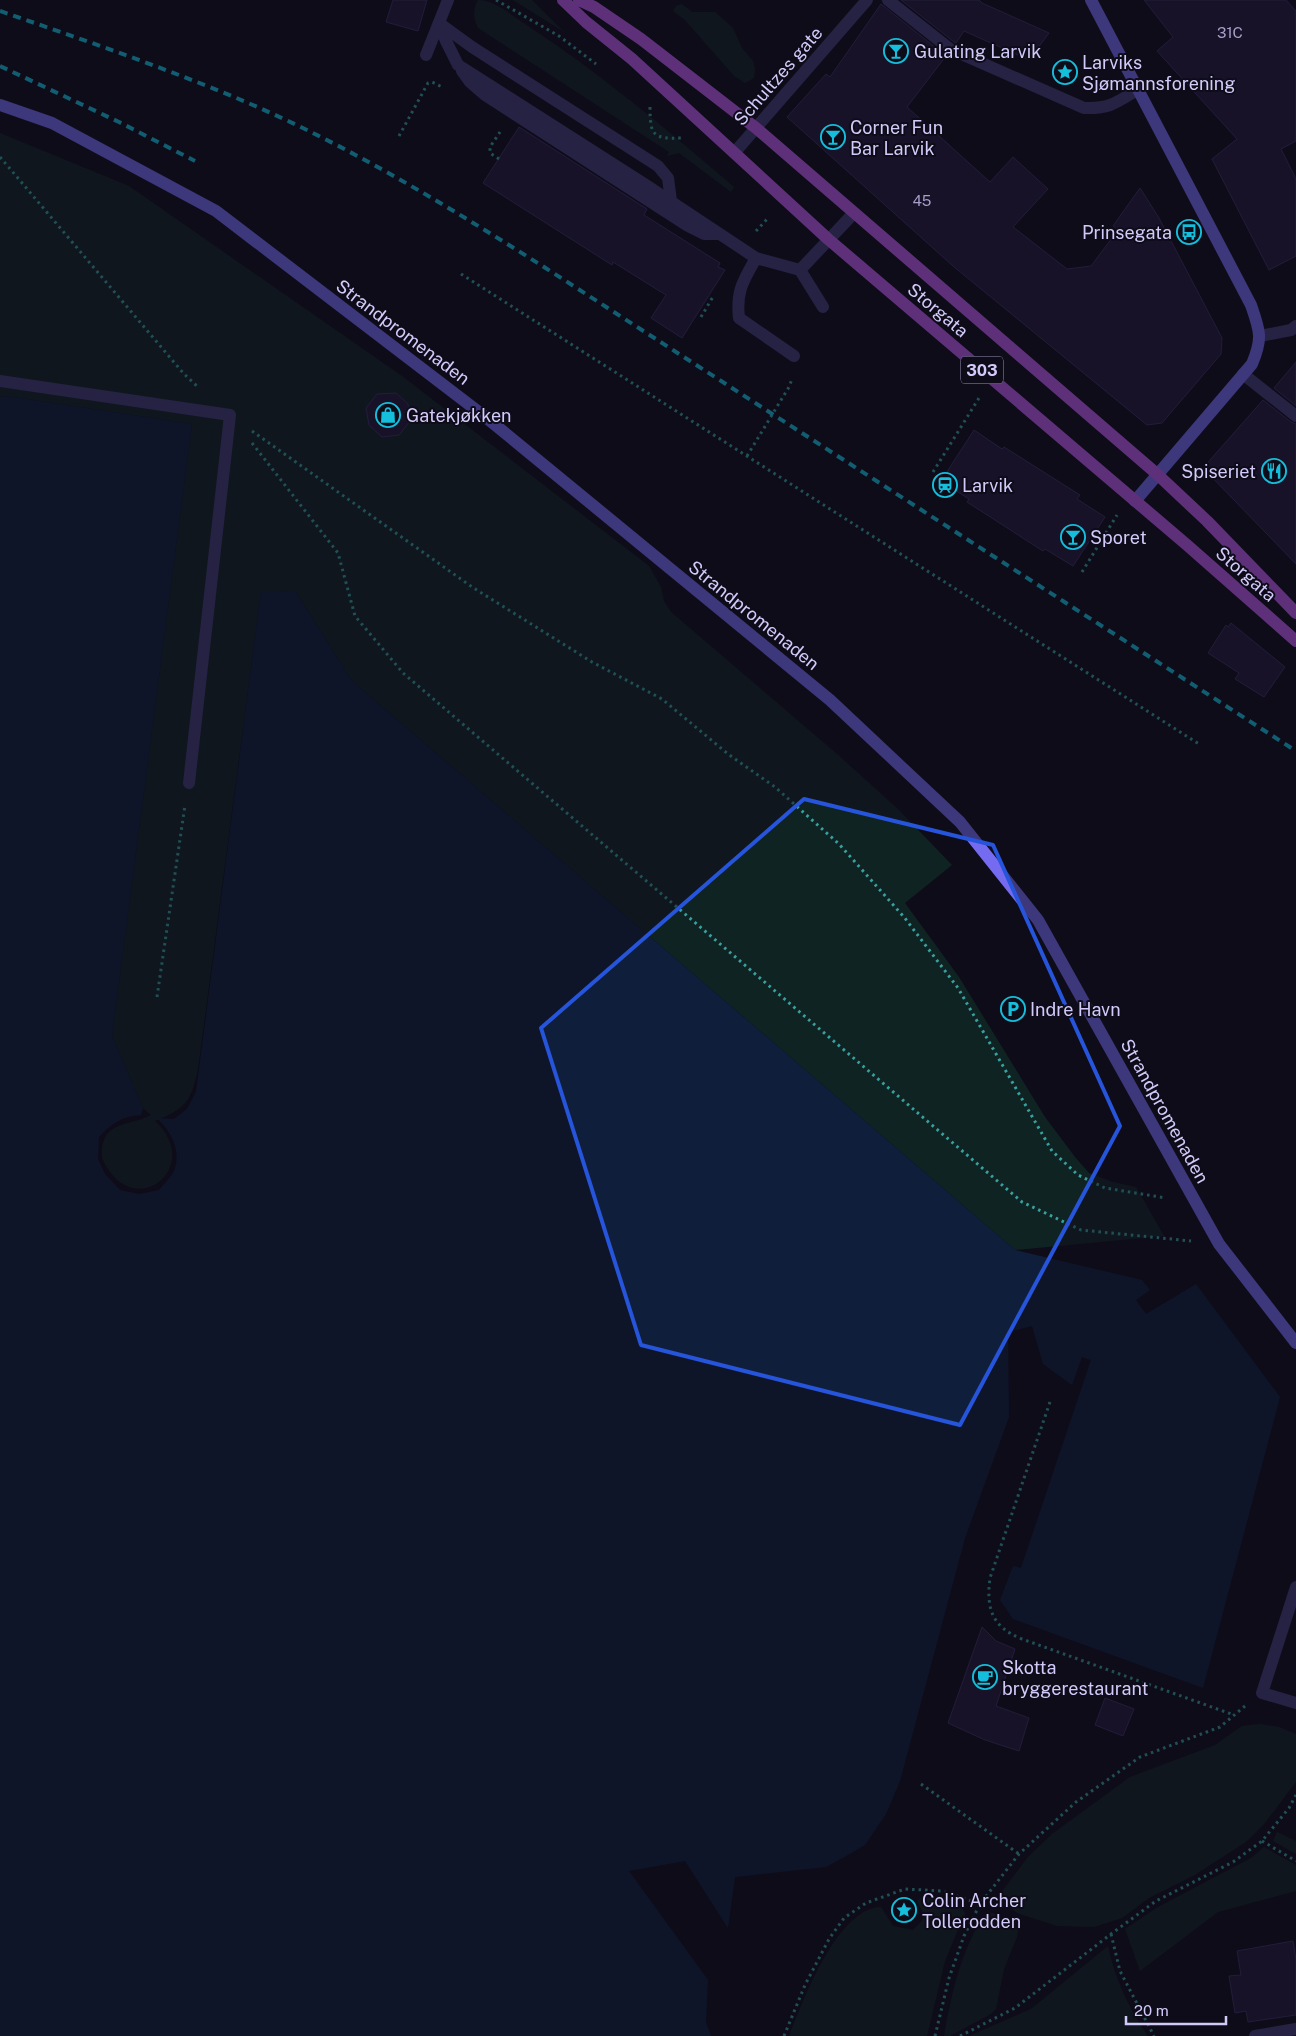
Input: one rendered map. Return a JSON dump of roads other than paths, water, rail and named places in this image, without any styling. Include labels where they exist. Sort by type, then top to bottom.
[{"type":"main road","name":"Storgata","points":[[563,0],[586,22],[632,59],[828,239],[1296,641]]},
{"type":"main road","name":"Storgata","points":[[579,0],[594,7],[641,39],[756,128],[1156,474],[1207,521],[1296,613]]},
{"type":"main road","points":[[1091,0],[1251,305],[1260,336],[1258,349],[1252,364],[1156,474],[1135,501]]},
{"type":"main road","name":"Strandpromenaden","points":[[0,105],[52,123],[216,211],[488,419],[830,700],[960,822],[1038,920],[1219,1244],[1296,1343]]},
{"type":"street","points":[[426,55],[448,0]]},
{"type":"street","name":"Schultzes gate","points":[[735,152],[867,0]]},
{"type":"street","points":[[888,0],[950,49],[1084,108],[1100,109],[1116,103],[1137,90]]},
{"type":"street","points":[[439,23],[458,65],[470,82],[485,95],[688,226],[704,234],[721,234]]},
{"type":"street","points":[[439,23],[472,47],[658,166],[668,178],[671,201]]},
{"type":"street","points":[[458,65],[671,201],[756,258],[800,270],[823,307]]},
{"type":"street","points":[[800,270],[854,212]]},
{"type":"street","points":[[756,258],[741,288],[737,301],[739,318],[794,356]]},
{"type":"street","points":[[1260,336],[1290,330],[1296,326]]},
{"type":"street","points":[[1244,374],[1296,416]]},
{"type":"street","points":[[0,381],[230,415],[189,783]]},
{"type":"street","points":[[1296,1587],[1262,1693],[1296,1703]]},
{"type":"street","points":[[1255,2036],[1296,2029]]},
{"type":"water","points":[[7,396],[192,424],[112,1036],[143,1108],[141,1115],[118,1121],[99,1137],[98,1159],[105,1174],[120,1190],[139,1194],[159,1190],[174,1171],[177,1156],[174,1142],[167,1129],[157,1118],[174,1119],[187,1109],[196,1092],[261,591],[296,592],[352,681],[1015,1250],[1142,1280],[1150,1290],[1136,1300],[1146,1314],[1196,1284],[1280,1397],[1203,1688],[1013,1619],[1000,1600],[1013,1566],[1021,1568],[1091,1360],[1082,1357],[1072,1385],[1043,1364],[1032,1326],[1008,1332],[1009,1417],[965,1538],[900,1781],[886,1814],[865,1845],[826,1867],[735,1877],[728,1928],[685,1861],[629,1871],[708,1980],[706,2022],[711,2036],[0,2036],[0,397]]},
{"type":"railway","points":[[0,11],[147,63],[234,97],[314,134],[392,175],[544,267],[1296,751]]},
{"type":"railway","points":[[0,66],[119,122],[195,161]]},
{"type":"place","name":"Gulating Larvik","points":[[896,51]]},
{"type":"place","name":"Larviks Sjømannsforening","points":[[1065,72]]},
{"type":"place","name":"Corner Fun Bar Larvik","points":[[833,137]]},
{"type":"place","name":"Prinsegata","points":[[1189,232]]},
{"type":"place","name":"Gatekjøkken","points":[[388,415]]},
{"type":"place","name":"Spiseriet","points":[[1274,471]]},
{"type":"place","name":"Larvik","points":[[945,485]]},
{"type":"place","name":"Sporet","points":[[1073,537]]},
{"type":"place","name":"Indre Havn","points":[[1013,1009]]},
{"type":"place","name":"Skotta bryggerestaurant","points":[[985,1677]]},
{"type":"place","name":"Colin Archer Tollerodden","points":[[904,1910]]}]
